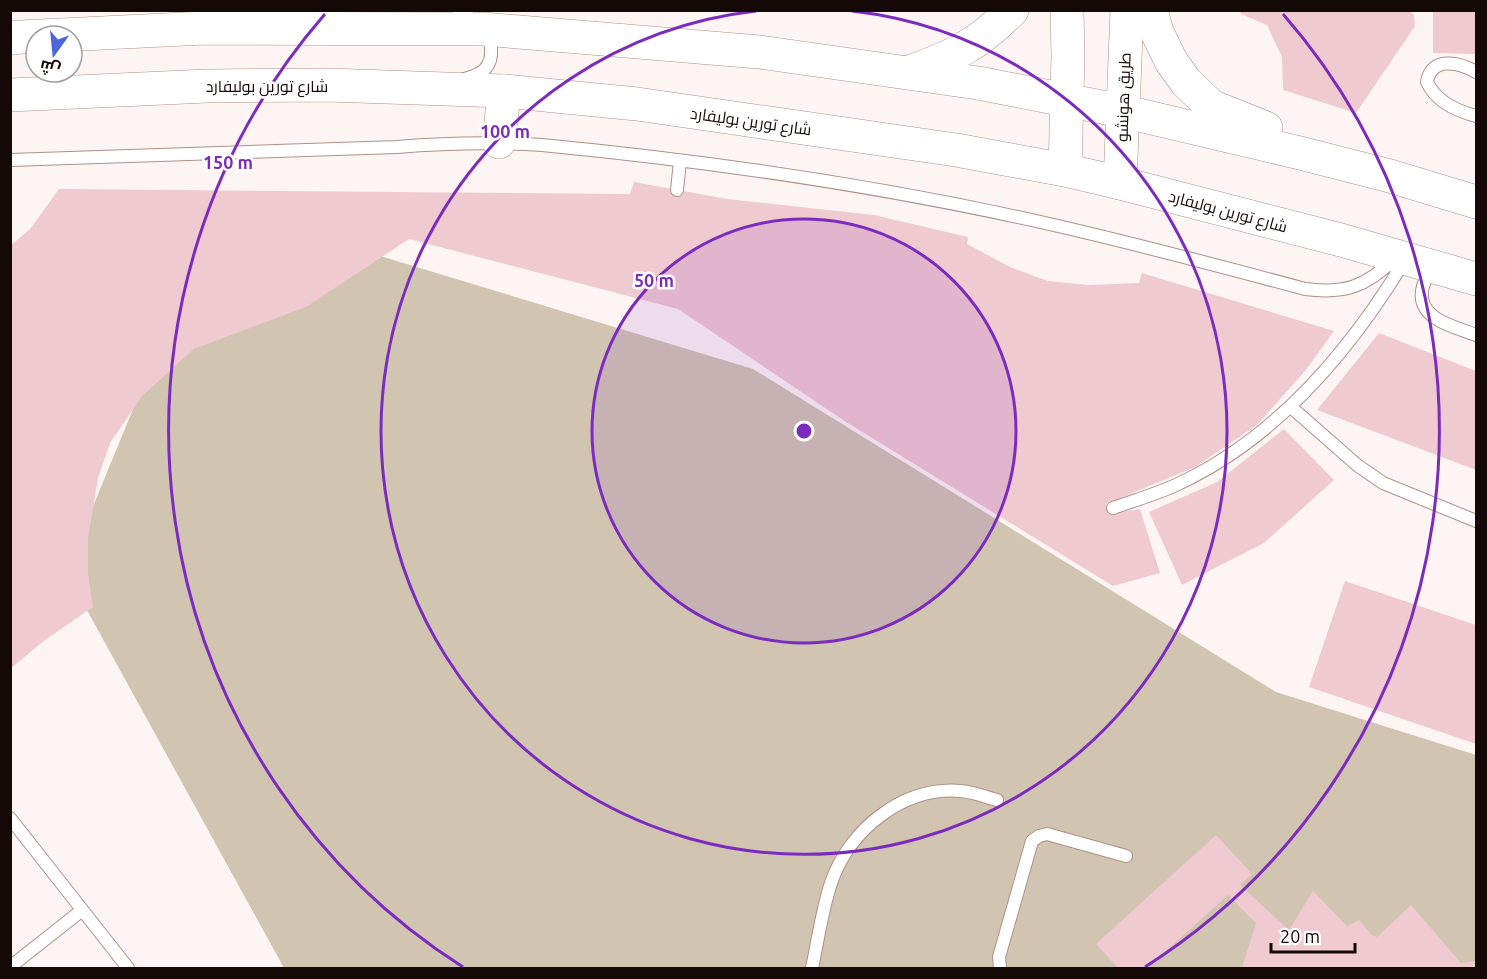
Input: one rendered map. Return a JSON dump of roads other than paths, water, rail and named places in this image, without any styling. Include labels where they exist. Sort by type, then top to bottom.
[{"type":"main road","points":[[904,73],[957,54],[984,37],[1012,10]]},
{"type":"main road","points":[[1065,170],[1067,10]]},
{"type":"main road","name":"طريق هونشو","points":[[1120,183],[1127,10]]},
{"type":"main road","points":[[1151,10],[1157,32],[1171,61],[1186,82],[1211,106],[1277,133],[1300,153]]},
{"type":"main road","points":[[84,34],[471,20],[759,52],[978,83],[1122,111],[1390,176],[1476,202]]},
{"type":"main road","name":"شارع تورين بوليفارد","points":[[10,95],[207,86],[328,85],[504,91],[648,106],[956,150],[1065,170],[1402,257],[1476,279]]},
{"type":"main road","points":[[499,142],[504,91]]},
{"type":"lane","points":[[428,90],[474,76],[486,68],[490,59],[489,38],[471,20]]},
{"type":"lane","points":[[1476,72],[1454,63],[1437,64],[1432,69],[1427,82],[1430,89],[1446,104],[1476,116]]},
{"type":"lane","points":[[10,160],[499,142],[586,149],[853,185],[1034,220],[1319,291],[1350,289],[1364,284],[1402,257]]},
{"type":"lane","points":[[677,190],[680,161]]},
{"type":"lane","points":[[1113,508],[1178,484],[1238,450],[1291,407],[1354,336],[1382,298],[1402,257]]},
{"type":"lane","points":[[1438,268],[1424,282],[1423,302],[1427,311],[1434,318],[1476,335]]},
{"type":"lane","points":[[1291,407],[1357,465],[1383,483],[1476,521]]},
{"type":"lane","points":[[812,969],[831,883],[845,852],[866,826],[893,806],[925,794],[961,791],[997,800]]},
{"type":"lane","points":[[10,818],[128,969]]},
{"type":"lane","points":[[1000,969],[999,957],[1032,842],[1039,836],[1056,835],[1126,856]]},
{"type":"lane","points":[[10,967],[81,911]]}]
